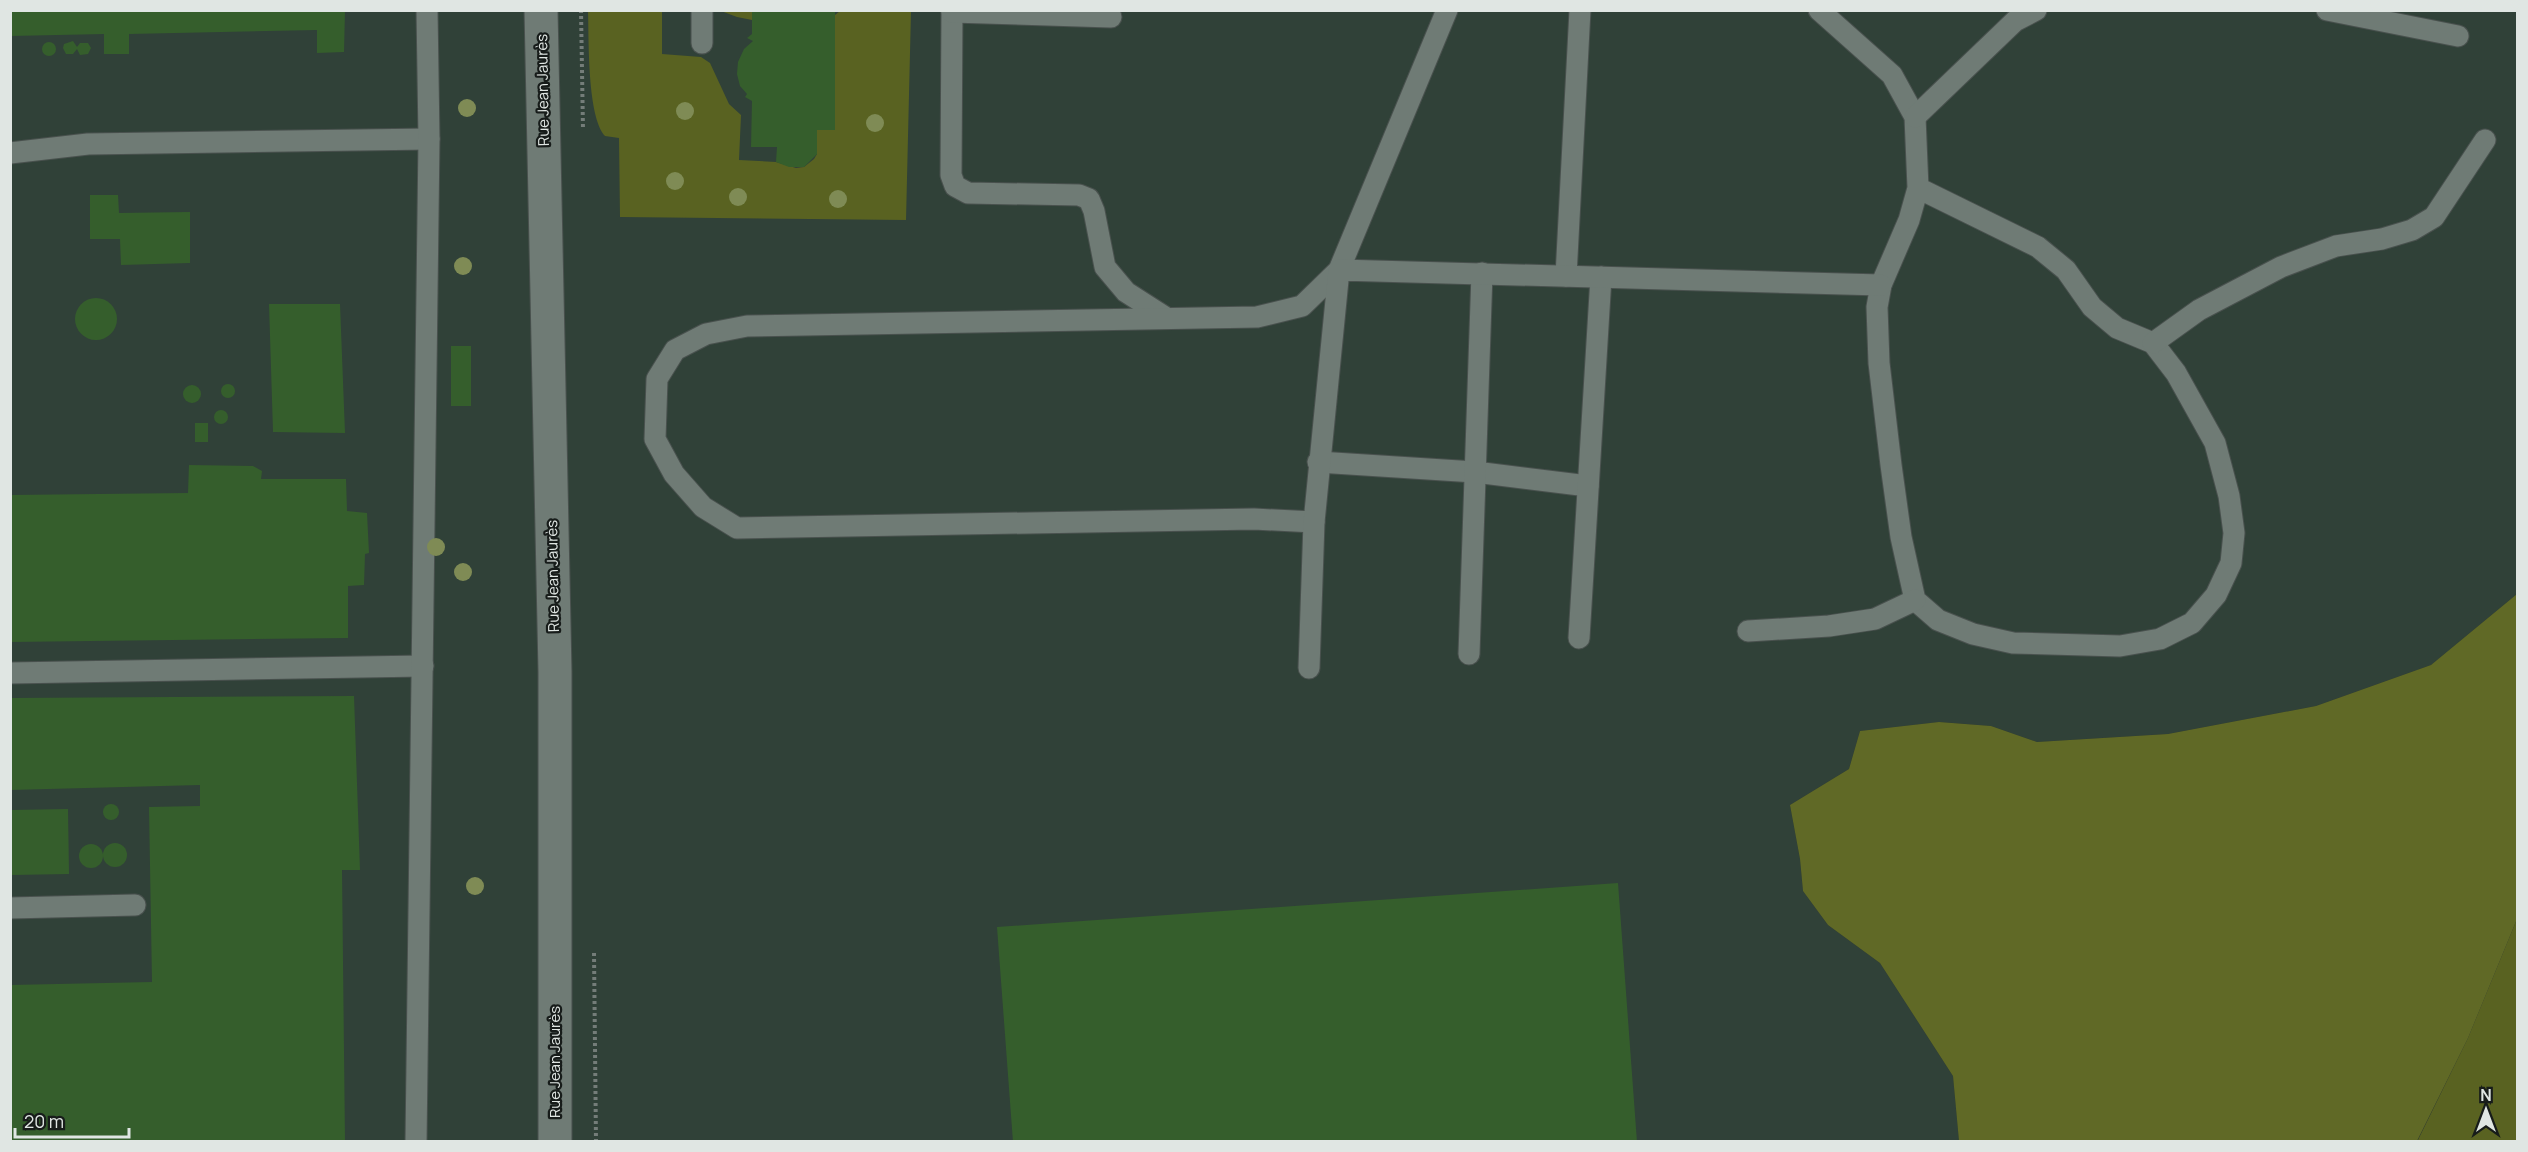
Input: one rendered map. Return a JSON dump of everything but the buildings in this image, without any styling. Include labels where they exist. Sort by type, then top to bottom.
[{"type":"street","name":"Rue Jean Jaurès","points":[[541,10],[555,672],[555,1142]]},
{"type":"lane","points":[[416,1142],[429,139],[427,10]]},
{"type":"lane","points":[[702,10],[702,43]]},
{"type":"lane","points":[[1309,668],[1318,462],[1339,270],[1447,10]]},
{"type":"lane","points":[[1566,276],[1580,10]]},
{"type":"lane","points":[[1819,10],[1892,75],[1916,117],[1918,188],[1909,220],[1881,285],[1877,307],[1879,363],[1902,537],[1915,600],[1938,620],[1973,634],[2013,643],[2120,646],[2160,639],[2192,623],[2216,595],[2231,563],[2233,524],[2229,496],[2215,444],[2176,373],[2153,343],[2117,328],[2092,307],[2066,270],[2038,247],[1918,188]]},
{"type":"lane","points":[[1916,117],[2015,21],[2036,10]]},
{"type":"lane","points":[[2327,10],[2458,36]]},
{"type":"lane","points":[[1111,17],[952,11],[951,175],[955,186],[968,193],[1079,195],[1089,199],[1094,211],[1105,267],[1126,292],[1166,317]]},
{"type":"lane","points":[[10,153],[88,144],[429,139]]},
{"type":"lane","points":[[2153,343],[2199,310],[2281,267],[2336,246],[2382,239],[2412,230],[2427,222],[2434,217],[2485,140]]},
{"type":"lane","points":[[1314,522],[1254,519],[737,528],[703,507],[674,474],[655,439],[657,379],[675,350],[706,334],[747,326],[1257,317],[1302,306],[1339,270],[1881,285]]},
{"type":"lane","points":[[1470,654],[1482,273]]},
{"type":"lane","points":[[1579,638],[1601,277]]},
{"type":"lane","points":[[1318,462],[1475,472],[1588,486]]},
{"type":"lane","points":[[1748,631],[1829,626],[1875,619],[1915,600]]},
{"type":"lane","points":[[10,673],[423,666]]},
{"type":"lane","points":[[10,908],[135,905]]},
{"type":"shaded area","points":[[10,11],[2517,11],[2517,594],[2431,665],[2316,706],[2168,734],[2037,742],[1991,726],[1940,722],[1860,731],[1849,769],[1790,805],[1800,859],[1803,891],[1828,925],[1880,963],[1953,1076],[1959,1141],[11,1141]]},
{"type":"green space","points":[[588,11],[662,11],[662,54],[701,57],[710,63],[729,104],[741,115],[739,160],[776,162],[796,168],[804,167],[817,154],[817,130],[835,15],[840,11],[911,11],[906,220],[620,217],[619,138],[605,136],[595,112],[590,76]]},
{"type":"green space","points":[[721,11],[752,11],[752,20],[737,17]]},
{"type":"green space","points":[[2517,594],[2517,919],[2468,1038],[2417,1141],[1959,1141],[1953,1076],[1880,963],[1828,925],[1803,891],[1800,859],[1790,805],[1849,769],[1860,731],[1939,722],[1991,726],[2037,742],[2168,734],[2316,706],[2431,665]]},
{"type":"green space","points":[[2517,919],[2517,1141],[2417,1142],[2468,1038]]}]
